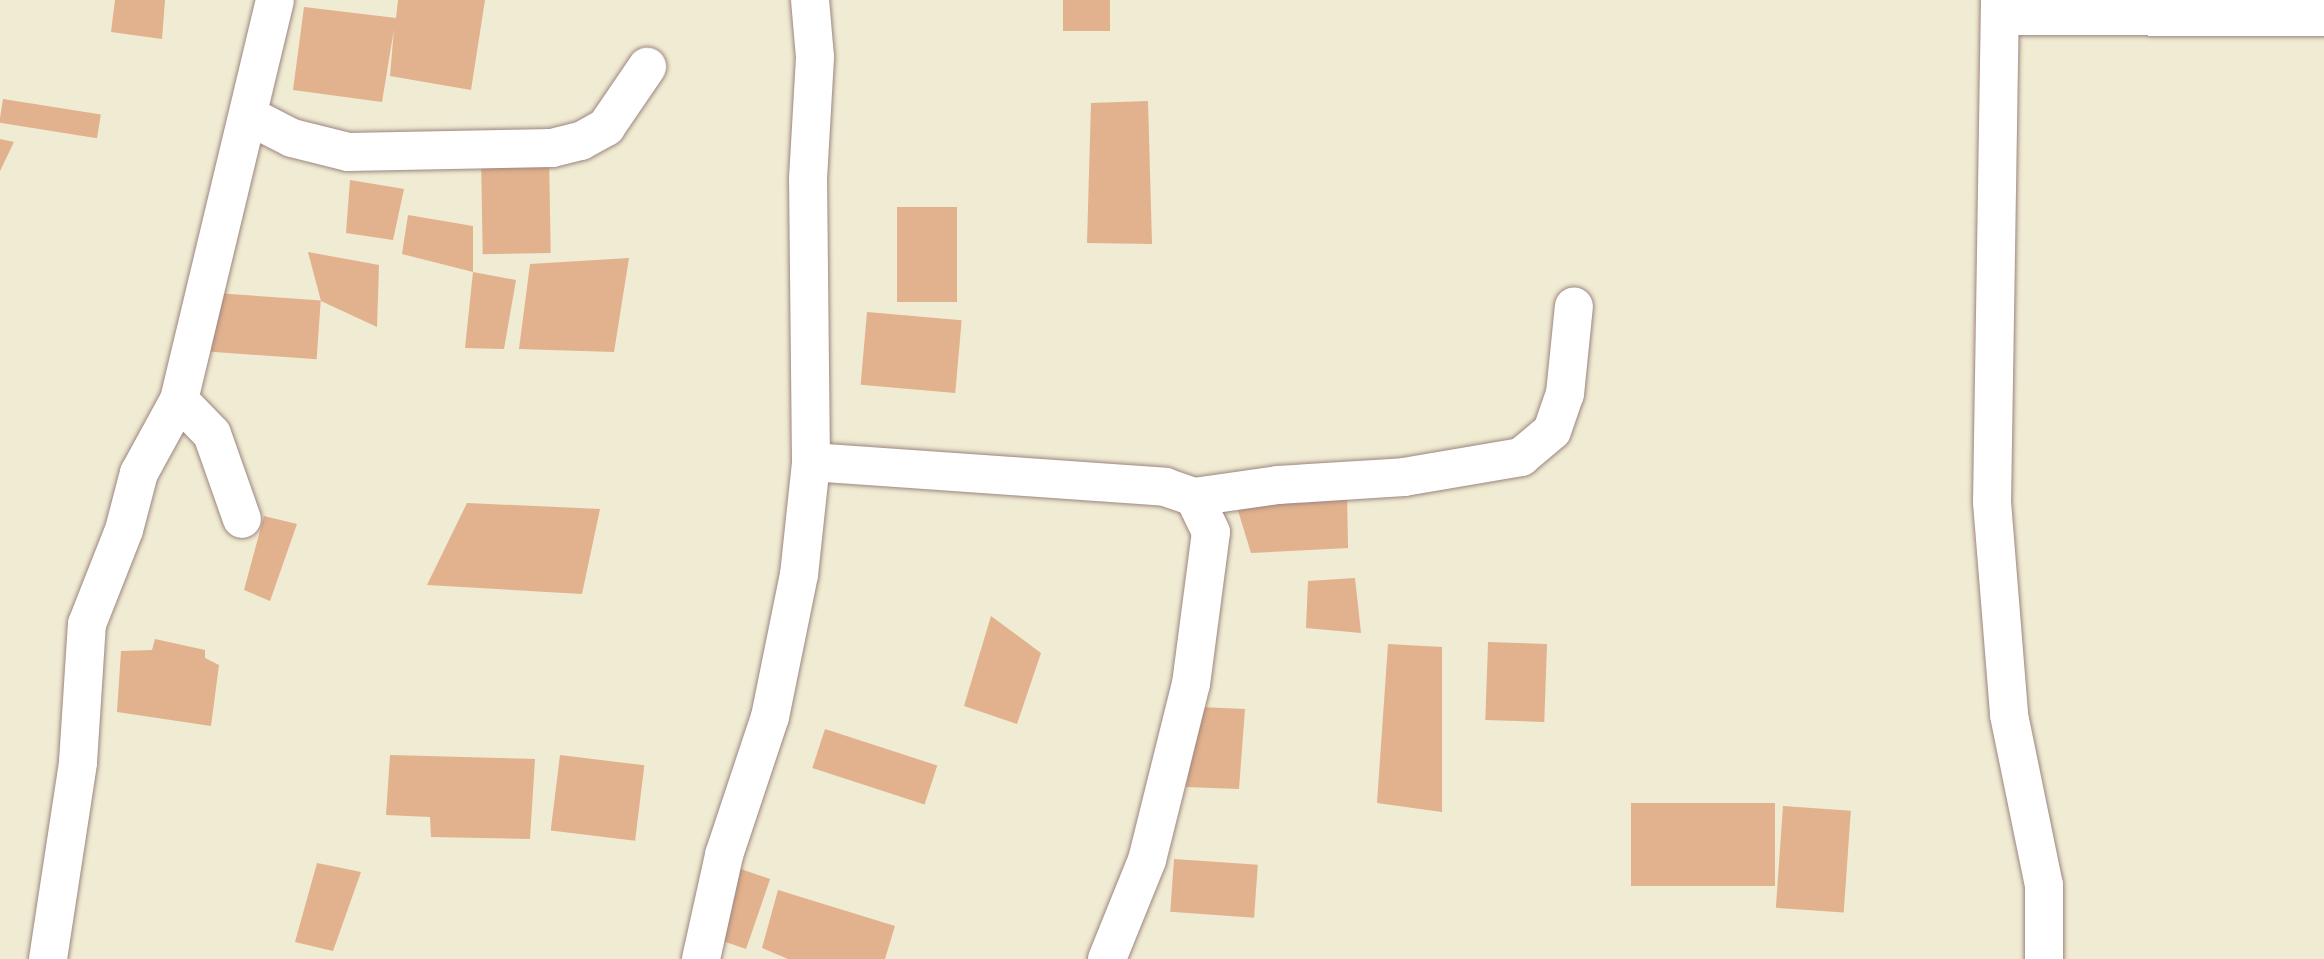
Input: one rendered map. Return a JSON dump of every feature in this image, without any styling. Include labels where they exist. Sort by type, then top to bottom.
[{"type":"street","points":[[48,959],[78,762],[87,624],[124,530],[139,473],[179,400],[275,0]]},
{"type":"street","points":[[701,959],[709,907],[753,780],[790,633],[811,462],[808,179],[815,57],[810,0]]},
{"type":"street","points":[[2044,959],[2044,885],[2009,715],[1992,502],[2001,8],[2324,17]]},
{"type":"street","points":[[249,116],[292,138],[348,152],[552,148],[581,141],[606,127],[647,67]]},
{"type":"street","points":[[811,462],[1165,487],[1194,497],[1278,485],[1404,477],[1521,457],[1552,431],[1565,394],[1574,306]]},
{"type":"street","points":[[179,400],[193,409],[217,444],[242,519]]},
{"type":"street","points":[[1107,959],[1147,860],[1191,684],[1211,532],[1194,497]]},
{"type":"building","points":[[115,0],[165,0],[162,39],[111,32]]},
{"type":"building","points":[[398,0],[485,0],[471,90],[390,76],[394,29],[382,102],[293,90],[304,7],[396,18]]},
{"type":"building","points":[[1063,0],[1110,0],[1110,31],[1063,31]]},
{"type":"building","points":[[3,99],[101,114],[97,138],[0,123]]},
{"type":"building","points":[[1148,101],[1152,244],[1087,243],[1091,103]]},
{"type":"building","points":[[0,139],[14,142],[0,171]]},
{"type":"building","points":[[549,155],[551,253],[483,254],[481,156]]},
{"type":"building","points":[[350,180],[404,189],[393,240],[346,233]]},
{"type":"building","points":[[897,207],[957,207],[957,302],[897,302]]},
{"type":"building","points":[[408,215],[473,226],[473,272],[402,254]]},
{"type":"building","points":[[308,252],[379,265],[377,327],[321,301]]},
{"type":"building","points":[[629,258],[614,352],[519,349],[530,264]]},
{"type":"building","points":[[473,272],[516,280],[504,349],[465,348]]},
{"type":"building","points":[[215,293],[321,300],[317,359],[211,352]]},
{"type":"building","points":[[867,312],[962,320],[955,393],[861,385]]},
{"type":"building","points":[[1347,490],[1348,548],[1251,553],[1235,501]]},
{"type":"building","points":[[467,503],[600,509],[582,594],[427,585]]},
{"type":"building","points":[[264,516],[297,524],[270,601],[244,590]]},
{"type":"building","points":[[1355,578],[1361,633],[1306,628],[1308,581]]},
{"type":"building","points":[[991,616],[1041,653],[1017,724],[964,706]]},
{"type":"building","points":[[155,639],[205,650],[205,658],[219,665],[211,726],[117,712],[121,651],[152,650]]},
{"type":"building","points":[[1488,642],[1547,644],[1544,722],[1485,720]]},
{"type":"building","points":[[1388,644],[1442,647],[1442,812],[1377,803]]},
{"type":"building","points":[[1200,707],[1245,709],[1239,789],[1186,787]]},
{"type":"building","points":[[825,729],[937,765],[925,804],[812,768]]},
{"type":"building","points":[[390,755],[535,759],[530,839],[431,837],[430,817],[386,815]]},
{"type":"building","points":[[560,755],[644,765],[635,841],[551,830]]},
{"type":"building","points":[[1631,803],[1775,803],[1775,886],[1631,886]]},
{"type":"building","points":[[1783,806],[1851,811],[1844,912],[1776,908]]},
{"type":"building","points":[[1174,859],[1258,865],[1254,918],[1170,912]]},
{"type":"building","points":[[317,863],[361,872],[333,951],[295,942]]},
{"type":"building","points":[[738,868],[770,879],[746,949],[714,938]]},
{"type":"building","points":[[778,890],[895,926],[885,959],[788,959],[762,948]]}]
